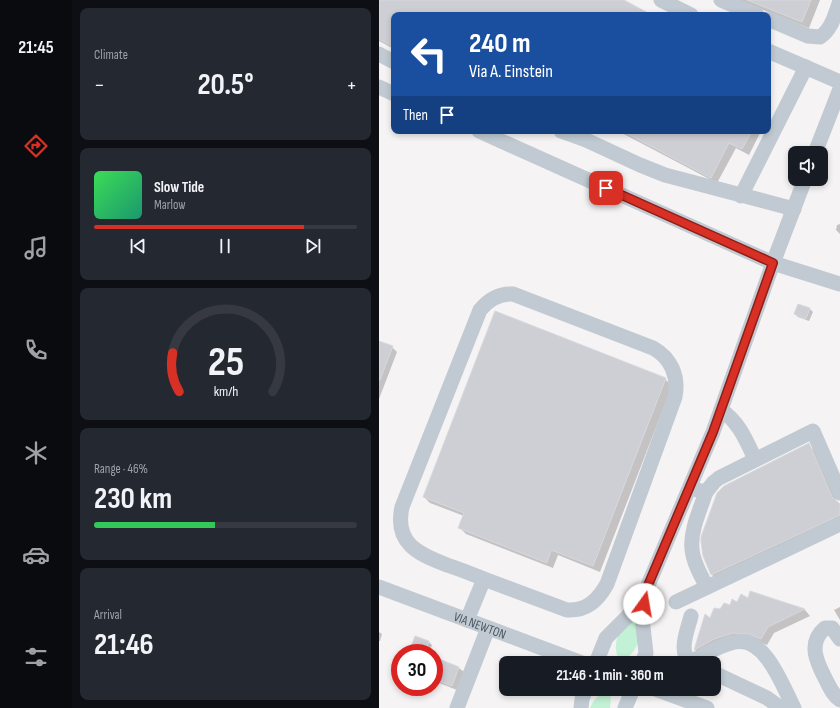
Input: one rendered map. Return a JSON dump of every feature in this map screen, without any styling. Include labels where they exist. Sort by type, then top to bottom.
[{"type":"street","points":[[661,0],[685,12]]},
{"type":"street","points":[[721,0],[750,12]]},
{"type":"street","points":[[771,20],[808,36],[820,37],[830,27],[840,1]]},
{"type":"street","points":[[771,52],[840,82]]},
{"type":"street","points":[[379,54],[391,60]]},
{"type":"street","points":[[741,196],[806,67]]},
{"type":"street","points":[[379,87],[391,93]]},
{"type":"street","points":[[818,146],[840,89]]},
{"type":"street","points":[[486,134],[773,263],[840,284]]},
{"type":"street","points":[[569,134],[657,172],[741,196],[794,209]]},
{"type":"street","points":[[599,656],[606,638],[629,615],[646,590],[690,488],[721,410],[773,263],[802,186]]},
{"type":"street","points":[[513,294],[661,352],[674,371],[677,383],[675,397],[607,584],[597,599],[586,607],[573,611],[567,610],[484,579],[420,554],[408,543],[401,530],[400,522],[402,507],[480,310],[489,300],[494,297],[513,294]]},
{"type":"street","points":[[721,410],[733,419],[739,427],[755,460]]},
{"type":"street","points":[[707,587],[695,563],[691,550],[694,531],[706,492],[713,482],[813,431],[840,493]]},
{"type":"street","points":[[690,488],[706,492]]},
{"type":"street","points":[[676,602],[840,524]]},
{"type":"street","points":[[467,620],[484,579]]},
{"type":"street","name":"VIA NEWTON","points":[[379,587],[563,656]]},
{"type":"street","points":[[645,656],[646,653],[642,618],[646,590]]},
{"type":"street","points":[[686,656],[684,650],[691,616]]},
{"type":"street","points":[[457,708],[488,628]]},
{"type":"street","points":[[840,639],[832,628],[825,628],[819,634],[815,653],[817,664],[832,693],[840,700]]},
{"type":"street","points":[[704,656],[734,642],[745,642],[755,646],[767,657],[794,708]]},
{"type":"street","points":[[721,676],[767,698],[781,708]]},
{"type":"street","points":[[581,708],[583,696]]},
{"type":"street","points":[[625,708],[630,696]]},
{"type":"street","points":[[674,696],[707,708]]},
{"type":"green space","points":[[635,618],[638,643],[629,656],[618,656],[616,650],[617,638],[623,628]]},
{"type":"green space","points":[[598,696],[610,696],[610,708],[590,708]]},
{"type":"building","points":[[379,0],[624,0],[646,12],[391,12],[391,45],[379,39]]},
{"type":"building","points":[[747,0],[811,0],[802,22]]},
{"type":"building","points":[[628,134],[750,134],[742,149],[729,143],[711,178]]},
{"type":"building","points":[[798,304],[810,308],[806,319],[794,314]]},
{"type":"building","points":[[495,311],[666,378],[593,566],[551,550],[547,563],[458,528],[464,513],[423,497]]},
{"type":"building","points":[[379,341],[393,346],[380,380],[379,380]]},
{"type":"building","points":[[809,443],[832,497],[840,504],[840,515],[711,575],[703,556],[701,537],[717,493],[724,486]]},
{"type":"building","points":[[750,591],[805,609],[768,627],[761,639],[749,634],[733,633],[714,639],[694,650],[705,614],[710,618],[714,608],[720,609],[724,603],[730,605],[732,599],[737,602],[741,594],[748,598]]},
{"type":"building","points":[[415,636],[429,641],[428,644],[412,644]]},
{"type":"building","points":[[443,661],[459,667],[452,686],[443,682]]},
{"type":"route","points":[[606,188],[773,263],[713,432],[646,590],[644,604]]}]
